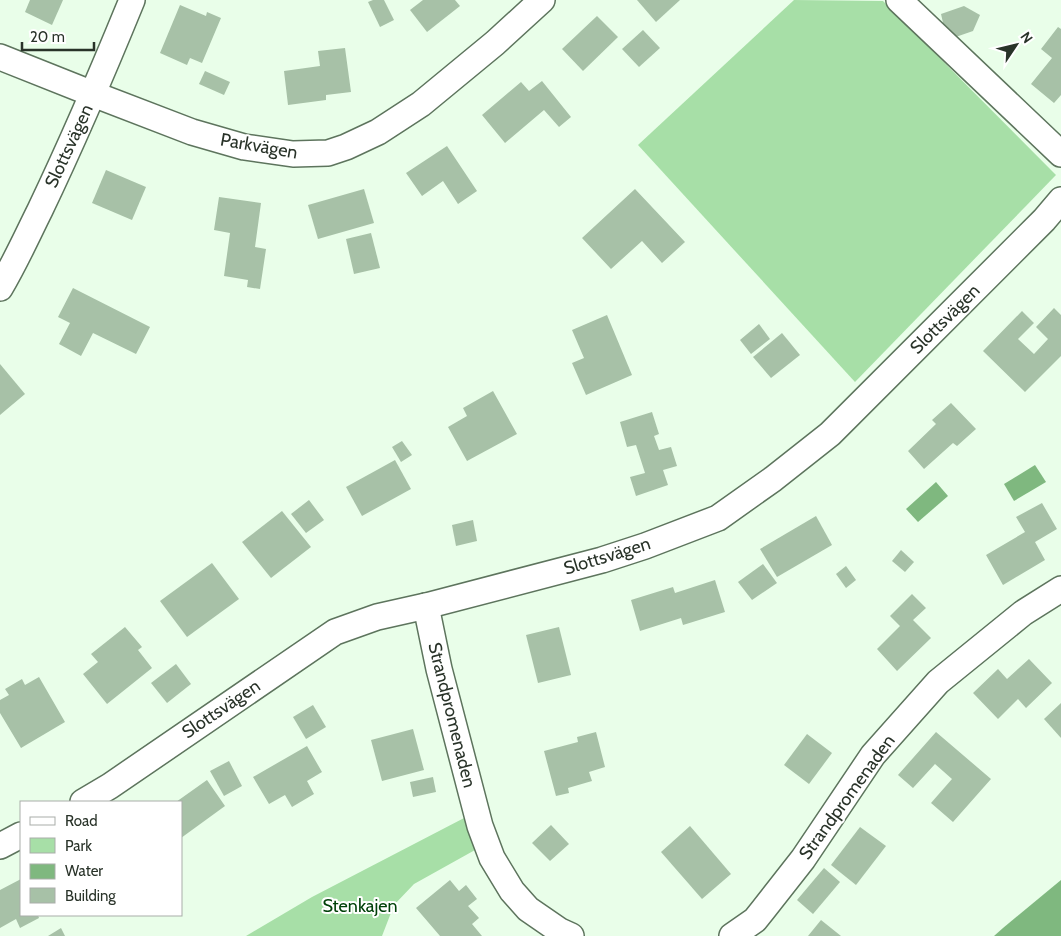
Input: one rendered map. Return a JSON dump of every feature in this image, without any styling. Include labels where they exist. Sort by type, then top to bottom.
[{"type":"street","name":"Slottsvägen","points":[[0,288],[10,273],[53,183],[132,0]]},
{"type":"street","name":"Parkvägen","points":[[0,57],[192,132],[244,147],[293,154],[328,153],[346,148],[372,135],[421,104],[495,44],[542,0]]},
{"type":"street","points":[[899,0],[1061,154]]},
{"type":"street","name":"Slottsvägen","points":[[85,801],[110,786],[335,632],[377,617],[602,560],[718,518],[773,479],[830,434],[1044,220],[1061,200]]},
{"type":"street","name":"Strandpromenaden","points":[[732,936],[755,920],[803,859],[873,756],[938,682],[1024,613],[1061,589]]},
{"type":"street","name":"Strandpromenaden","points":[[426,606],[439,669],[480,826],[492,858],[512,891],[528,909],[560,931],[571,936]]},
{"type":"street","points":[[0,846],[20,836]]},
{"type":"green space","points":[[794,0],[883,1],[1056,175],[855,382],[638,145]]},
{"type":"green space","name":"Stenkajen","points":[[466,817],[475,850],[414,884],[394,905],[382,936],[246,936],[312,897]]},
{"type":"water","points":[[1035,465],[1046,482],[1014,501],[1004,484]]},
{"type":"water","points":[[936,482],[948,496],[918,522],[906,509]]},
{"type":"water","points":[[1061,880],[1061,936],[994,936],[1003,928]]},
{"type":"building","points":[[30,0],[63,0],[52,25],[25,12]]},
{"type":"building","points":[[384,0],[394,20],[380,27],[368,2]]},
{"type":"building","points":[[423,0],[455,0],[460,6],[427,32],[410,10]]},
{"type":"building","points":[[637,0],[680,0],[656,22]]},
{"type":"building","points":[[180,5],[206,16],[207,12],[221,18],[202,63],[190,58],[187,65],[160,53]]},
{"type":"building","points":[[964,6],[980,15],[973,31],[947,40],[941,14]]},
{"type":"building","points":[[597,16],[618,37],[583,71],[562,49]]},
{"type":"building","points":[[1058,27],[1061,29],[1061,95],[1054,103],[1031,84],[1052,58],[1041,49]]},
{"type":"building","points":[[643,30],[660,48],[639,67],[622,49]]},
{"type":"building","points":[[345,48],[351,92],[326,95],[326,100],[288,105],[284,71],[320,66],[318,51]]},
{"type":"building","points":[[205,71],[230,82],[224,95],[199,84]]},
{"type":"building","points":[[542,81],[571,117],[559,127],[544,110],[505,143],[482,115],[521,82],[529,91]]},
{"type":"building","points":[[447,146],[477,191],[458,204],[443,181],[422,196],[406,173]]},
{"type":"building","points":[[106,170],[146,187],[132,220],[92,203]]},
{"type":"building","points":[[364,189],[374,223],[318,239],[308,205]]},
{"type":"building","points":[[635,189],[685,242],[662,263],[642,241],[611,269],[582,238]]},
{"type":"building","points":[[219,197],[261,203],[255,247],[266,249],[260,289],[247,287],[248,280],[224,276],[230,233],[214,230]]},
{"type":"building","points":[[371,233],[380,268],[354,274],[346,239]]},
{"type":"building","points":[[73,288],[150,327],[136,354],[93,333],[81,356],[59,344],[70,323],[58,317]]},
{"type":"building","points":[[1054,308],[1061,315],[1061,356],[1025,392],[983,351],[1022,311],[1034,323],[1018,339],[1034,354],[1048,339],[1036,327]]},
{"type":"building","points":[[607,315],[632,375],[586,395],[572,363],[584,358],[572,330]]},
{"type":"building","points":[[759,324],[770,339],[751,354],[740,340]]},
{"type":"building","points":[[782,333],[800,355],[771,378],[753,357]]},
{"type":"building","points":[[0,364],[25,394],[0,415]]},
{"type":"building","points":[[493,391],[517,434],[467,461],[448,427],[467,416],[463,408]]},
{"type":"building","points":[[951,403],[976,429],[957,446],[953,443],[924,469],[908,451],[936,424],[932,420]]},
{"type":"building","points":[[652,412],[659,434],[654,436],[659,450],[671,447],[677,466],[663,470],[668,485],[636,496],[630,477],[645,473],[636,445],[627,447],[620,422]]},
{"type":"building","points":[[402,441],[412,455],[401,462],[392,447]]},
{"type":"building","points":[[395,460],[411,489],[362,516],[346,487]]},
{"type":"building","points":[[309,500],[324,520],[306,533],[291,514]]},
{"type":"building","points":[[1042,503],[1057,529],[1035,542],[1045,560],[1003,585],[986,555],[1025,532],[1016,517]]},
{"type":"building","points":[[282,511],[311,547],[271,578],[242,542]]},
{"type":"building","points":[[816,516],[832,545],[777,577],[760,549]]},
{"type":"building","points":[[473,520],[477,541],[456,546],[452,525]]},
{"type":"building","points":[[901,550],[914,562],[905,572],[892,561]]},
{"type":"building","points":[[212,563],[239,599],[187,637],[160,601]]},
{"type":"building","points":[[763,564],[777,583],[752,600],[738,582]]},
{"type":"building","points":[[846,566],[856,580],[846,588],[836,574]]},
{"type":"building","points":[[715,580],[725,612],[683,625],[681,618],[640,631],[631,600],[673,587],[675,593]]},
{"type":"building","points":[[912,594],[926,608],[913,620],[931,638],[897,671],[877,649],[900,626],[890,616]]},
{"type":"building","points":[[125,627],[142,647],[138,650],[152,668],[107,704],[83,674],[98,662],[91,654]]},
{"type":"building","points":[[559,627],[571,675],[538,683],[526,635]]},
{"type":"building","points":[[1029,659],[1052,683],[1026,708],[1018,699],[998,719],[973,693],[998,669],[1007,679]]},
{"type":"building","points":[[176,664],[191,684],[167,703],[151,683]]},
{"type":"building","points":[[39,677],[65,722],[21,748],[0,713],[0,700],[9,695],[5,689],[22,679],[25,685]]},
{"type":"building","points":[[1061,703],[1061,738],[1044,719]]},
{"type":"building","points":[[313,705],[326,727],[306,739],[293,717]]},
{"type":"building","points":[[413,729],[424,770],[382,781],[371,740]]},
{"type":"building","points":[[596,732],[605,767],[589,772],[592,781],[568,788],[569,793],[556,796],[544,751],[578,742],[577,737]]},
{"type":"building","points":[[936,732],[991,779],[953,822],[931,803],[952,779],[935,764],[913,788],[898,775]]},
{"type":"building","points":[[807,734],[832,753],[809,784],[784,765]]},
{"type":"building","points":[[307,746],[322,772],[307,781],[314,794],[292,807],[285,795],[269,804],[253,777]]},
{"type":"building","points":[[229,761],[242,786],[224,796],[210,771]]},
{"type":"building","points":[[433,777],[436,792],[413,797],[410,782]]},
{"type":"building","points":[[207,780],[225,806],[182,837],[182,801],[177,801]]},
{"type":"building","points":[[551,825],[569,844],[550,861],[532,843]]},
{"type":"building","points":[[690,826],[731,874],[702,899],[661,852]]},
{"type":"building","points":[[860,827],[886,846],[856,885],[831,865]]},
{"type":"building","points":[[824,868],[840,882],[813,914],[797,900]]},
{"type":"building","points":[[20,880],[20,916],[38,916],[39,918],[20,928],[16,919],[0,928],[0,890]]},
{"type":"building","points":[[450,880],[459,891],[466,885],[477,899],[468,906],[479,918],[472,924],[482,936],[440,936],[416,908]]},
{"type":"building","points":[[821,920],[841,936],[808,936]]},
{"type":"building","points":[[61,928],[65,936],[48,936]]}]
